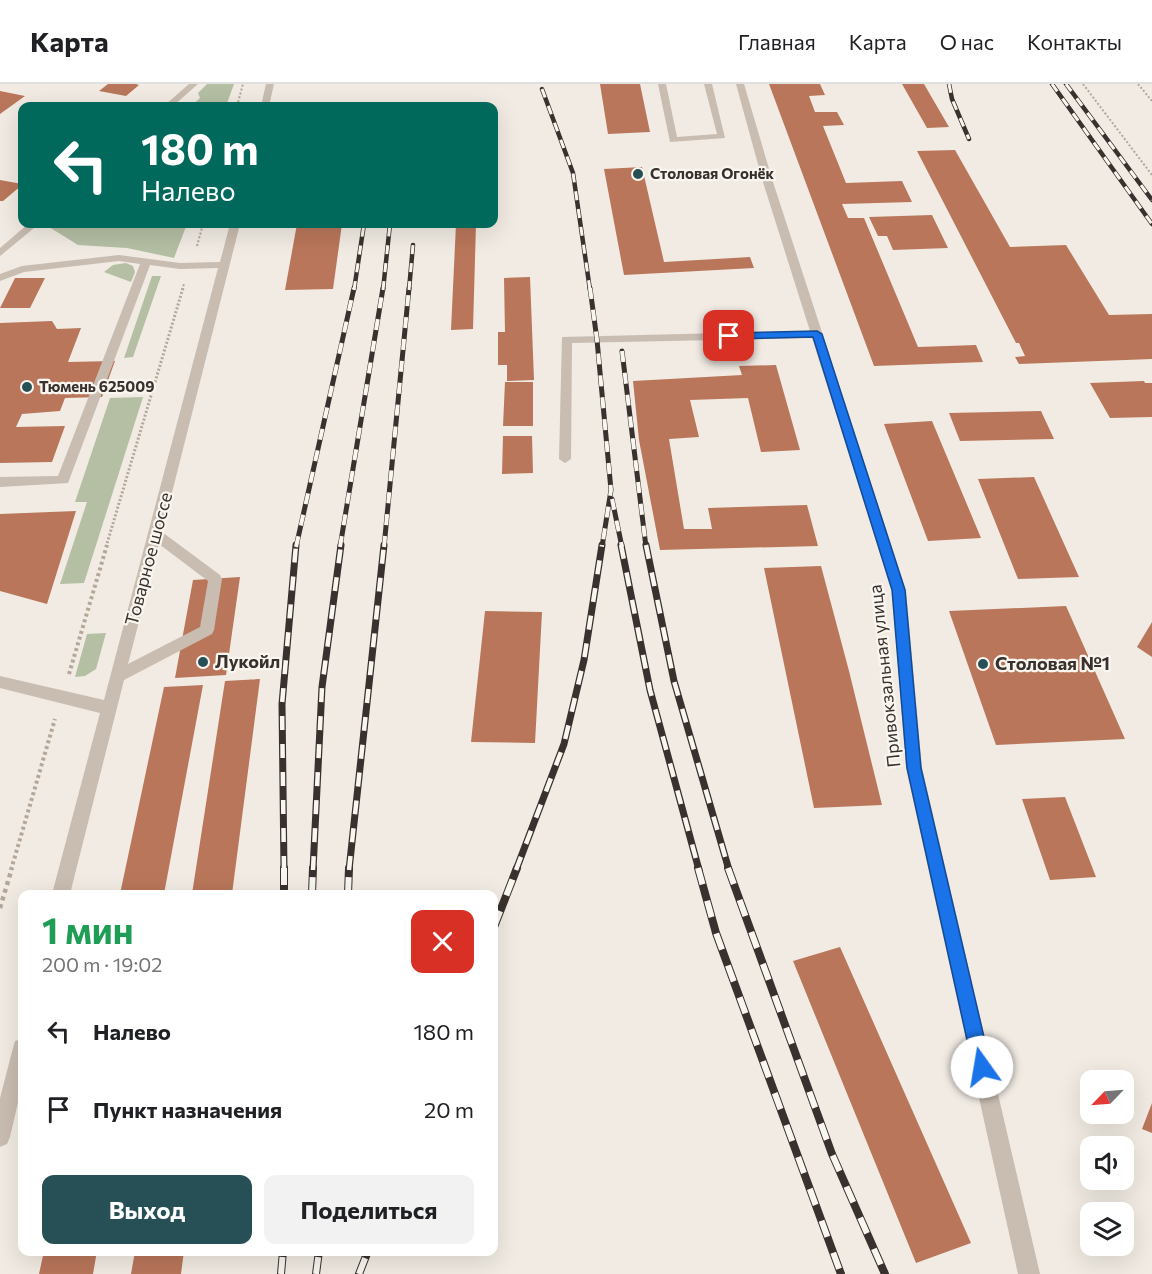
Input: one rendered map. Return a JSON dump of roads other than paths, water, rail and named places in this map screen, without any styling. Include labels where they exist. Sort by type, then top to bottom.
[{"type":"street","points":[[173,102],[194,84]]},
{"type":"street","points":[[266,102],[270,84]]},
{"type":"street","points":[[662,84],[673,140],[722,136],[708,84]]},
{"type":"street","name":"Привокзальная улица","points":[[740,84],[767,179],[898,590],[914,768],[1029,1274]]},
{"type":"street","points":[[0,253],[29,228]]},
{"type":"street","name":"Товарное шоссе","points":[[62,890],[235,228]]},
{"type":"street","points":[[0,239],[13,242]]},
{"type":"street","points":[[0,278],[22,269],[119,258],[190,266],[225,265]]},
{"type":"street","points":[[0,482],[63,480],[146,261]]},
{"type":"street","points":[[565,459],[566,340],[817,334]]},
{"type":"street","points":[[116,677],[207,630],[215,579],[156,535]]},
{"type":"street","points":[[0,682],[108,708]]},
{"type":"street","points":[[0,1137],[18,1063]]},
{"type":"railway","points":[[949,84],[952,99],[969,139]]},
{"type":"railway","points":[[1052,84],[1152,224]]},
{"type":"railway","points":[[1066,84],[1152,200]]},
{"type":"railway","points":[[542,89],[573,173],[590,290]]},
{"type":"railway","points":[[354,290],[363,228]]},
{"type":"railway","points":[[383,290],[390,228]]},
{"type":"railway","points":[[409,290],[413,245]]},
{"type":"railway","points":[[296,547],[354,288]]},
{"type":"railway","points":[[340,547],[383,288]]},
{"type":"railway","points":[[384,547],[409,288]]},
{"type":"railway","points":[[590,288],[611,490],[602,547]]},
{"type":"railway","points":[[622,351],[646,547]]},
{"type":"railway","points":[[612,499],[622,547]]},
{"type":"railway","points":[[284,870],[282,704],[296,545]]},
{"type":"railway","points":[[313,870],[322,687],[341,545]]},
{"type":"railway","points":[[349,870],[384,545]]},
{"type":"railway","points":[[516,870],[564,744],[584,660],[602,545]]},
{"type":"railway","points":[[621,545],[650,690],[699,870]]},
{"type":"railway","points":[[646,545],[674,681],[729,870]]},
{"type":"railway","points":[[312,890],[313,868]]},
{"type":"railway","points":[[348,890],[349,868]]},
{"type":"railway","points":[[498,917],[517,868]]},
{"type":"railway","points":[[698,868],[716,933],[841,1274]]},
{"type":"railway","points":[[728,868],[832,1154],[885,1274]]},
{"type":"railway","points":[[284,870],[284,890]]},
{"type":"railway","points":[[281,1274],[283,1256]]},
{"type":"railway","points":[[316,1274],[318,1256]]},
{"type":"railway","points":[[359,1274],[366,1256]]},
{"type":"place","name":"Столовая Огонёк","points":[[638,174]]},
{"type":"place","name":"Тюмень 625009","points":[[27,387]]},
{"type":"place","name":"Лукойл","points":[[203,662]]},
{"type":"place","name":"Столовая №1","points":[[983,664]]}]
